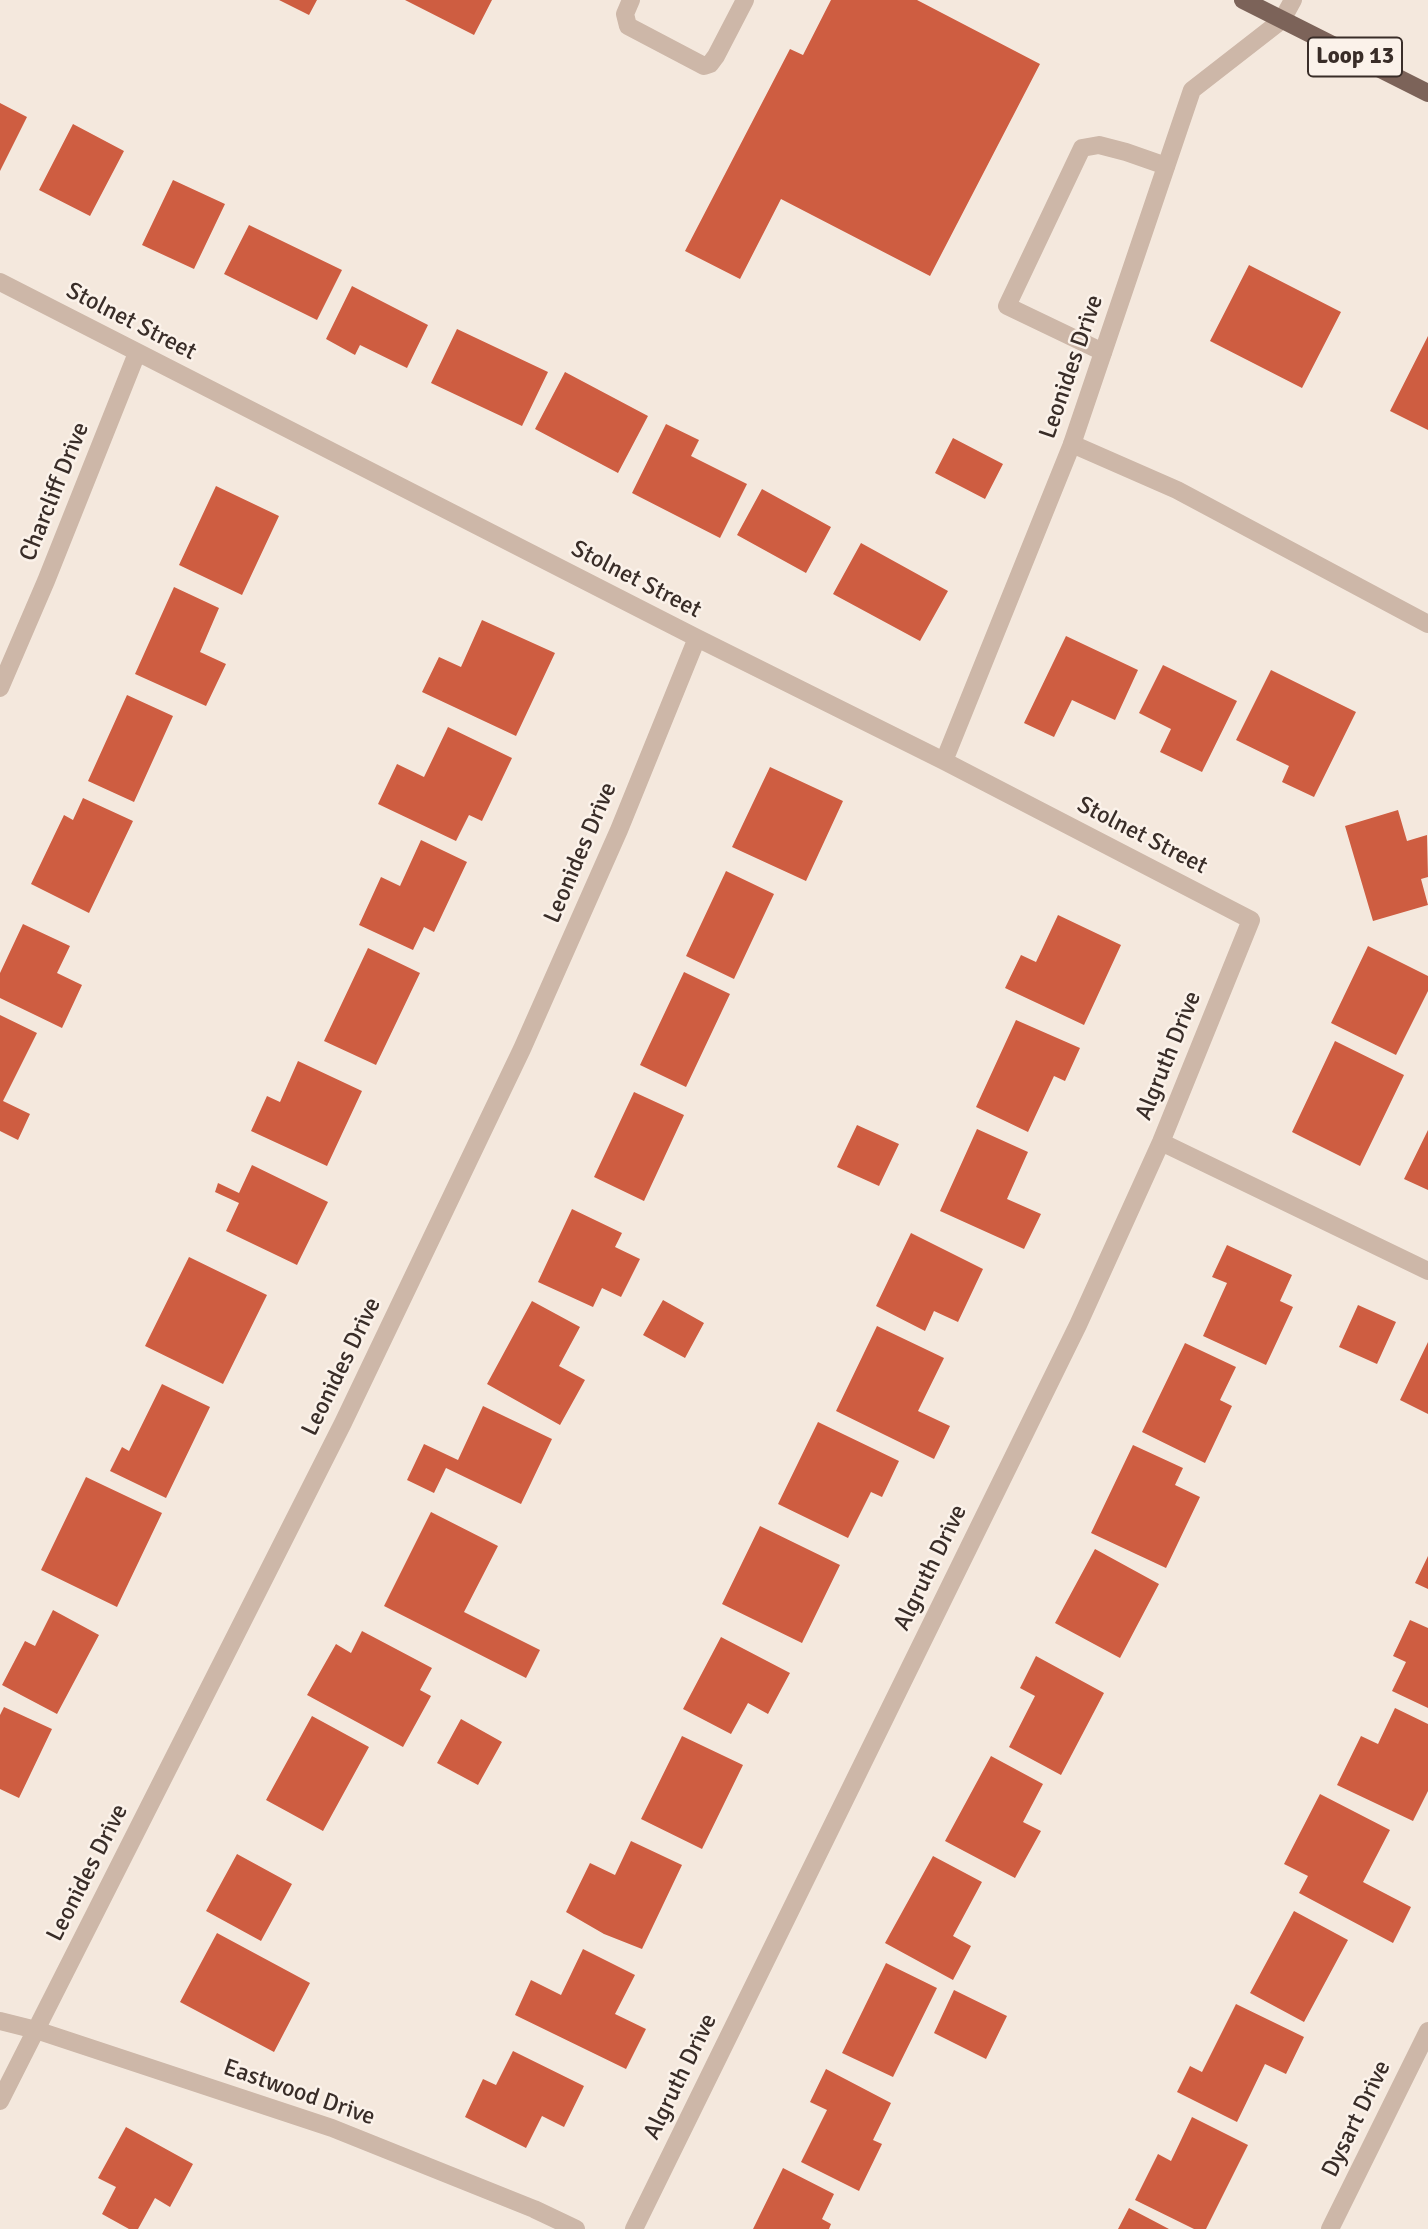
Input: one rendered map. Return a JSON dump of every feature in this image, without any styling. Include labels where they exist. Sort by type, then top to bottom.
[{"type":"main road","name":"Loop 13","points":[[1243,0],[1428,93]]},
{"type":"street","points":[[631,0],[625,14],[628,26],[704,66],[710,64],[716,56],[745,0]]},
{"type":"street","points":[[1282,20],[1293,0]]},
{"type":"street","name":"Leonides Drive","points":[[944,761],[1072,444],[1192,90],[1282,20]]},
{"type":"street","points":[[1103,352],[1007,306],[1082,148],[1099,145],[1166,166]]},
{"type":"street","name":"Stolnet Street","points":[[0,282],[944,761],[1251,920]]},
{"type":"street","name":"Charcliff Drive","points":[[0,688],[46,581],[137,352]]},
{"type":"street","points":[[1072,444],[1177,490],[1428,624]]},
{"type":"street","name":"Leonides Drive","points":[[0,2101],[343,1423],[522,1049],[619,830],[697,638]]},
{"type":"street","name":"Algruth Drive","points":[[634,2229],[1078,1325],[1161,1142],[1251,920]]},
{"type":"street","points":[[1161,1142],[1428,1271]]},
{"type":"street","name":"Eastwood Drive","points":[[0,2021],[36,2030],[332,2128],[534,2209],[576,2229]]},
{"type":"street","name":"Dysart Drive","points":[[1330,2229],[1428,2031]]},
{"type":"building","points":[[279,0],[317,0],[309,15]]},
{"type":"building","points":[[405,0],[492,0],[474,35]]},
{"type":"building","points":[[831,0],[917,0],[1040,64],[930,276],[781,199],[740,279],[685,251],[790,49],[803,55]]},
{"type":"building","points":[[0,103],[27,117],[0,171]]},
{"type":"building","points":[[73,124],[124,151],[90,216],[39,190]]},
{"type":"building","points":[[173,180],[225,204],[194,269],[142,245]]},
{"type":"building","points":[[249,225],[342,270],[317,320],[224,274]]},
{"type":"building","points":[[1249,265],[1341,312],[1302,388],[1210,341]]},
{"type":"building","points":[[352,286],[428,325],[407,368],[360,345],[355,355],[326,339]]},
{"type":"building","points":[[457,329],[548,372],[522,426],[431,383]]},
{"type":"building","points":[[1428,336],[1428,430],[1390,411]]},
{"type":"building","points":[[565,372],[648,416],[618,473],[535,429]]},
{"type":"building","points":[[666,424],[699,440],[691,456],[747,484],[720,538],[632,493]]},
{"type":"building","points":[[953,438],[1003,464],[985,499],[935,473]]},
{"type":"building","points":[[216,486],[279,516],[242,595],[179,565]]},
{"type":"building","points":[[762,489],[831,527],[806,573],[737,535]]},
{"type":"building","points":[[861,543],[948,591],[920,641],[833,594]]},
{"type":"building","points":[[174,587],[219,608],[200,652],[226,664],[206,706],[135,674]]},
{"type":"building","points":[[482,620],[555,653],[516,736],[422,692],[439,657],[461,667]]},
{"type":"building","points":[[1066,636],[1138,670],[1115,720],[1072,700],[1054,737],[1024,723]]},
{"type":"building","points":[[1163,665],[1237,701],[1202,772],[1160,752],[1171,729],[1139,713]]},
{"type":"building","points":[[1271,670],[1356,712],[1314,797],[1282,782],[1289,766],[1236,740]]},
{"type":"building","points":[[127,695],[173,716],[134,802],[88,781]]},
{"type":"building","points":[[448,727],[512,758],[482,821],[469,815],[456,841],[378,804],[397,764],[424,777]]},
{"type":"building","points":[[770,767],[843,801],[806,881],[732,847]]},
{"type":"building","points":[[83,798],[133,821],[89,913],[31,884],[64,815],[73,820]]},
{"type":"building","points":[[1398,810],[1407,841],[1427,835],[1428,877],[1421,879],[1428,905],[1373,921],[1345,826]]},
{"type":"building","points":[[421,840],[467,862],[434,932],[424,927],[413,950],[359,925],[381,877],[400,886]]},
{"type":"building","points":[[726,871],[774,894],[734,979],[686,956]]},
{"type":"building","points":[[1058,915],[1121,945],[1084,1025],[1005,988],[1021,955],[1036,962]]},
{"type":"building","points":[[23,924],[70,946],[57,973],[82,985],[62,1028],[0,998],[0,973]]},
{"type":"building","points":[[1368,946],[1428,976],[1428,991],[1396,1055],[1331,1023]]},
{"type":"building","points":[[368,948],[420,973],[376,1065],[324,1041]]},
{"type":"building","points":[[684,972],[730,994],[686,1087],[640,1065]]},
{"type":"building","points":[[0,1015],[37,1033],[3,1101],[30,1114],[18,1140],[0,1131]]},
{"type":"building","points":[[1016,1020],[1080,1048],[1065,1081],[1054,1076],[1028,1132],[976,1107]]},
{"type":"building","points":[[1335,1041],[1404,1075],[1360,1166],[1292,1132]]},
{"type":"building","points":[[298,1061],[362,1091],[327,1166],[251,1131],[267,1096],[280,1102]]},
{"type":"building","points":[[634,1092],[684,1115],[644,1201],[594,1177]]},
{"type":"building","points":[[857,1125],[899,1144],[879,1186],[837,1167]]},
{"type":"building","points":[[977,1129],[1028,1152],[1007,1199],[1041,1214],[1024,1249],[940,1211]]},
{"type":"building","points":[[1428,1130],[1428,1190],[1404,1179]]},
{"type":"building","points":[[252,1165],[328,1202],[297,1265],[226,1231],[239,1203],[215,1192],[218,1183],[239,1193]]},
{"type":"building","points":[[572,1209],[622,1233],[615,1247],[640,1259],[621,1297],[602,1288],[593,1307],[538,1282]]},
{"type":"building","points":[[911,1233],[983,1269],[958,1322],[934,1311],[925,1331],[876,1306]]},
{"type":"building","points":[[1227,1245],[1292,1275],[1280,1301],[1293,1307],[1266,1365],[1203,1336],[1227,1283],[1212,1277]]},
{"type":"building","points":[[189,1257],[267,1295],[223,1384],[145,1346]]},
{"type":"building","points":[[663,1300],[704,1323],[685,1358],[643,1335]]},
{"type":"building","points":[[532,1301],[580,1327],[559,1366],[585,1380],[560,1425],[487,1384]]},
{"type":"building","points":[[1358,1305],[1396,1322],[1377,1364],[1339,1347]]},
{"type":"building","points":[[877,1326],[944,1358],[918,1411],[950,1426],[934,1459],[836,1411]]},
{"type":"building","points":[[1428,1342],[1428,1414],[1400,1400]]},
{"type":"building","points":[[1185,1343],[1236,1367],[1220,1400],[1232,1406],[1205,1463],[1142,1432]]},
{"type":"building","points":[[162,1384],[210,1407],[166,1498],[110,1471],[122,1447],[129,1451]]},
{"type":"building","points":[[483,1406],[552,1439],[521,1504],[446,1468],[434,1493],[407,1480],[424,1444],[458,1460]]},
{"type":"building","points":[[818,1422],[899,1461],[882,1497],[871,1492],[848,1538],[778,1504]]},
{"type":"building","points":[[1133,1445],[1183,1468],[1175,1485],[1200,1497],[1166,1568],[1091,1533]]},
{"type":"building","points":[[86,1477],[162,1513],[117,1607],[41,1570]]},
{"type":"building","points":[[431,1512],[498,1546],[464,1612],[540,1650],[526,1678],[384,1606]]},
{"type":"building","points":[[760,1526],[840,1565],[802,1643],[722,1604]]},
{"type":"building","points":[[1095,1549],[1159,1584],[1120,1658],[1055,1623]]},
{"type":"building","points":[[1428,1556],[1428,1589],[1415,1583]]},
{"type":"building","points":[[53,1610],[99,1635],[57,1714],[2,1685],[25,1641],[35,1646]]},
{"type":"building","points":[[1410,1620],[1428,1628],[1428,1708],[1392,1691],[1406,1662],[1393,1656]]},
{"type":"building","points":[[362,1631],[432,1668],[420,1690],[431,1696],[403,1747],[307,1695],[336,1644],[351,1653]]},
{"type":"building","points":[[721,1637],[790,1673],[768,1714],[748,1703],[731,1734],[683,1709]]},
{"type":"building","points":[[1036,1656],[1104,1693],[1061,1775],[1009,1747],[1035,1696],[1020,1688]]},
{"type":"building","points":[[4,1707],[52,1729],[19,1798],[0,1789],[0,1715]]},
{"type":"building","points":[[1395,1708],[1428,1724],[1428,1791],[1413,1821],[1337,1785],[1361,1736],[1378,1744]]},
{"type":"building","points":[[312,1716],[369,1747],[323,1831],[266,1800]]},
{"type":"building","points":[[461,1719],[502,1742],[478,1785],[437,1763]]},
{"type":"building","points":[[682,1736],[743,1765],[702,1849],[641,1819]]},
{"type":"building","points":[[991,1756],[1043,1784],[1023,1822],[1041,1831],[1015,1878],[945,1841]]},
{"type":"building","points":[[1320,1794],[1390,1830],[1363,1882],[1411,1907],[1393,1943],[1299,1893],[1308,1876],[1284,1864]]},
{"type":"building","points":[[631,1841],[682,1865],[642,1949],[604,1934],[566,1912],[590,1863],[615,1875]]},
{"type":"building","points":[[237,1854],[292,1884],[261,1941],[206,1911]]},
{"type":"building","points":[[933,1856],[982,1882],[953,1936],[971,1946],[953,1980],[885,1943]]},
{"type":"building","points":[[1294,1911],[1348,1940],[1304,2022],[1250,1993]]},
{"type":"building","points":[[217,1933],[310,1983],[274,2052],[180,2002]]},
{"type":"building","points":[[583,1949],[635,1975],[615,2014],[646,2029],[626,2069],[515,2015],[531,1980],[561,1995]]},
{"type":"building","points":[[886,1963],[937,1988],[893,2077],[842,2053]]},
{"type":"building","points":[[954,1990],[1007,2016],[986,2059],[934,2033]]},
{"type":"building","points":[[1236,2004],[1304,2037],[1286,2074],[1265,2064],[1237,2122],[1177,2092],[1190,2066],[1202,2072]]},
{"type":"building","points":[[513,2051],[584,2086],[564,2127],[542,2116],[526,2148],[465,2117],[483,2079],[496,2085]]},
{"type":"building","points":[[826,2069],[891,2103],[873,2140],[882,2144],[859,2191],[801,2162],[827,2110],[810,2102]]},
{"type":"building","points":[[1192,2117],[1248,2145],[1206,2229],[1194,2229],[1135,2200],[1158,2154],[1171,2161]]},
{"type":"building","points":[[126,2127],[193,2164],[170,2207],[155,2198],[138,2229],[129,2229],[102,2214],[116,2187],[98,2178]]},
{"type":"building","points":[[783,2168],[834,2194],[822,2219],[831,2224],[829,2229],[753,2229]]},
{"type":"building","points":[[1129,2208],[1169,2229],[1118,2229]]}]
